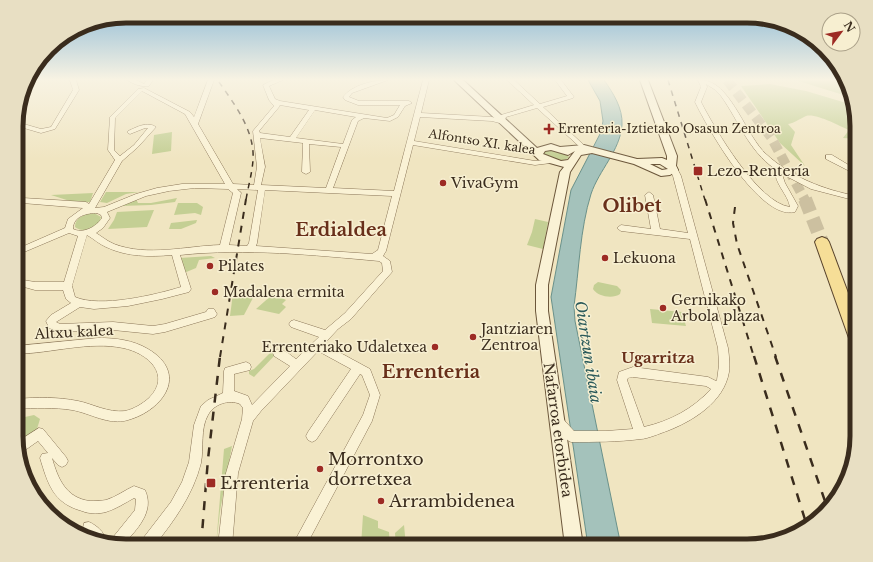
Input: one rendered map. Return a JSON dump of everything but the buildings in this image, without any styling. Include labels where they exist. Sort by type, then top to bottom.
[{"type":"main road","points":[[485,106],[544,159],[554,162],[572,160],[581,151],[588,149]]},
{"type":"main road","points":[[519,137],[548,147],[562,149],[588,149],[637,162],[655,164],[670,169],[672,158],[653,106]]},
{"type":"main road","points":[[539,154],[540,149],[548,147]]},
{"type":"main road","points":[[562,149],[570,152],[572,160]]},
{"type":"main road","points":[[655,164],[666,156],[669,151]]},
{"type":"main road","name":"Nafarroa etorbidea","points":[[572,160],[565,172],[542,284],[541,297],[573,539]]},
{"type":"main road","points":[[554,162],[565,172]]},
{"type":"main road","points":[[822,242],[850,319]]},
{"type":"street","points":[[23,126],[40,131],[55,126],[67,106]]},
{"type":"street","points":[[119,160],[111,150],[112,118],[124,106]]},
{"type":"street","points":[[176,106],[188,113],[195,122],[229,182]]},
{"type":"street","points":[[195,122],[201,106]]},
{"type":"street","points":[[224,248],[249,188],[262,167],[256,134],[257,129],[277,106]]},
{"type":"street","points":[[302,106],[390,120],[396,116],[402,106]]},
{"type":"street","points":[[373,257],[379,255],[382,251],[419,106]]},
{"type":"street","points":[[417,115],[492,119],[502,122],[503,116],[536,106]]},
{"type":"street","points":[[537,106],[588,149]]},
{"type":"street","points":[[700,106],[722,146],[745,176],[777,208],[788,211],[792,210],[794,206],[779,178],[779,167]]},
{"type":"street","points":[[729,106],[753,144],[779,167],[808,184],[850,197]]},
{"type":"street","points":[[292,139],[314,108]]},
{"type":"street","points":[[188,113],[199,110]]},
{"type":"street","points":[[329,190],[356,120],[363,116]]},
{"type":"street","points":[[69,230],[71,221],[87,211],[119,160],[136,146],[154,127],[144,126],[130,132]]},
{"type":"street","points":[[256,134],[346,146]]},
{"type":"street","points":[[306,141],[306,172]]},
{"type":"street","name":"Alfontso XI. kalea","points":[[410,142],[535,163],[554,162]]},
{"type":"street","points":[[829,157],[850,169]]},
{"type":"street","points":[[570,436],[641,434],[661,429],[679,421],[710,398],[718,388],[725,370],[721,340],[678,184],[670,169]]},
{"type":"street","points":[[87,211],[101,211],[136,196],[158,190],[218,185],[229,182],[249,188],[329,190],[396,199]]},
{"type":"street","points":[[249,188],[253,243],[249,249]]},
{"type":"street","points":[[649,195],[656,232]]},
{"type":"street","points":[[23,200],[86,205],[87,211]]},
{"type":"street","points":[[23,249],[69,230],[76,233],[85,233],[97,228],[105,221],[106,215],[101,211]]},
{"type":"street","points":[[621,228],[692,236]]},
{"type":"street","points":[[85,233],[110,246],[121,249],[147,252],[224,248],[373,257],[381,258],[386,261],[388,272],[348,316],[337,324],[316,345],[257,407],[248,419]]},
{"type":"street","points":[[85,233],[67,286],[68,293],[72,300],[79,303],[105,304],[150,300],[186,289],[175,251]]},
{"type":"street","points":[[23,284],[36,287],[67,286]]},
{"type":"street","points":[[79,303],[54,318],[51,321],[52,325],[60,328],[113,326],[153,330],[212,314],[211,312]]},
{"type":"street","points":[[294,324],[326,335]]},
{"type":"street","name":"Altxu kalea","points":[[23,349],[100,343],[122,344],[150,355],[161,366],[165,378],[162,389],[154,401],[143,409],[125,416],[114,416],[78,406],[50,403],[23,404]]},
{"type":"street","points":[[303,539],[325,495],[351,450],[373,405],[375,395],[366,372],[316,345]]},
{"type":"street","points":[[278,353],[297,365]]},
{"type":"street","points":[[228,397],[229,370],[246,367]]},
{"type":"street","points":[[312,436],[358,368]]},
{"type":"street","points":[[641,434],[622,380],[623,375],[633,372],[708,382],[718,388]]},
{"type":"street","points":[[151,539],[176,507],[187,485],[195,460],[202,414],[209,406],[228,397],[237,396],[244,400],[248,408],[248,419],[232,473],[226,539]]},
{"type":"street","points":[[557,420],[570,436]]},
{"type":"street","points":[[24,444],[40,433],[62,461]]},
{"type":"street","points":[[561,451],[570,436]]},
{"type":"street","points":[[46,458],[51,476],[64,498],[73,503],[95,508],[106,506],[134,492],[141,494],[143,500],[140,514],[120,539]]},
{"type":"street","points":[[89,528],[96,535]]},
{"type":"green space","points":[[755,106],[848,106],[850,119],[850,138],[843,138],[849,130],[816,116],[806,116],[788,124],[795,132],[791,145],[805,166],[780,143]]},
{"type":"green space","points":[[172,132],[171,151],[152,154],[154,135]]},
{"type":"green space","points":[[549,149],[567,153],[569,158],[560,161],[544,155],[543,151]]},
{"type":"green space","points":[[106,192],[139,192],[126,194],[107,203],[100,202]]},
{"type":"green space","points":[[93,193],[90,202],[73,202],[51,195]]},
{"type":"green space","points":[[177,198],[175,202],[151,205],[120,206],[136,199],[138,203],[151,203]]},
{"type":"green space","points":[[178,203],[197,203],[203,207],[201,215],[195,213],[174,215]]},
{"type":"green space","points":[[154,210],[147,227],[108,229],[117,212]]},
{"type":"green space","points":[[94,213],[101,217],[100,221],[94,227],[82,230],[75,227],[75,224],[79,218],[87,214]]},
{"type":"green space","points":[[535,219],[548,222],[543,249],[527,245]]},
{"type":"green space","points":[[197,220],[196,223],[181,229],[169,229],[171,223]]},
{"type":"green space","points":[[211,256],[215,258],[199,260],[196,268],[184,273],[179,258]]},
{"type":"green space","points":[[598,282],[617,286],[621,290],[620,294],[610,297],[598,294],[593,289],[594,285]]},
{"type":"green space","points":[[233,293],[254,296],[244,315],[230,316]]},
{"type":"green space","points":[[273,294],[286,300],[282,304],[286,307],[279,314],[256,309]]},
{"type":"green space","points":[[650,309],[682,312],[686,326],[652,323]]},
{"type":"green space","points":[[273,350],[276,352],[275,355],[254,377],[249,374],[249,371],[254,369]]},
{"type":"green space","points":[[34,415],[40,419],[37,429],[23,438],[23,418]]},
{"type":"green space","points":[[232,446],[220,511],[217,539],[224,449]]},
{"type":"green space","points":[[363,515],[378,521],[378,528],[389,532],[390,539],[361,539]]},
{"type":"green space","points":[[404,525],[405,539],[395,539],[395,533]]},
{"type":"water","name":"Oiartzun ibaia","points":[[601,106],[619,106],[622,119],[620,134],[613,152],[595,185],[587,207],[582,235],[574,306],[575,321],[620,539],[587,539],[551,297],[571,190],[601,132],[603,121]]},
{"type":"tunnel","points":[[747,106],[771,137],[805,200]]},
{"type":"tunnel","points":[[805,199],[822,242]]},
{"type":"railway","points":[[235,106],[243,119],[251,139],[253,149],[252,170],[246,200]]},
{"type":"railway","points":[[676,106],[705,200]]},
{"type":"railway","points":[[220,357],[246,199]]},
{"type":"railway","points":[[705,199],[754,357]]},
{"type":"railway","points":[[735,207],[733,223],[737,244],[776,357]]},
{"type":"railway","points":[[202,539],[208,459],[220,356]]},
{"type":"railway","points":[[754,356],[805,521]]},
{"type":"railway","points":[[775,356],[825,502]]},
{"type":"place","name":"Errenteria-Iztietako Osasun Zentroa","points":[[549,129]]},
{"type":"place","name":"Lezo-Rentería","points":[[698,171]]},
{"type":"place","name":"VivaGym","points":[[443,183]]},
{"type":"place","name":"Lekuona","points":[[605,258]]},
{"type":"place","name":"Pilates","points":[[210,266]]},
{"type":"place","name":"Madalena ermita","points":[[215,292]]},
{"type":"place","name":"Gernikako Arbola plaza","points":[[663,308]]},
{"type":"place","name":"Jantziaren Zentroa","points":[[473,337]]},
{"type":"place","name":"Errenteriako Udaletxea","points":[[435,347]]},
{"type":"place","name":"Morrontxo dorretxea","points":[[320,469]]},
{"type":"place","name":"Errenteria","points":[[211,483]]},
{"type":"place","name":"Arrambidenea","points":[[381,501]]},
{"type":"district","name":"Olibet","points":[[632,206]]},
{"type":"district","name":"Erdialdea","points":[[341,230]]},
{"type":"district","name":"Ugarritza","points":[[658,358]]},
{"type":"district","name":"Errenteria","points":[[431,372]]}]
